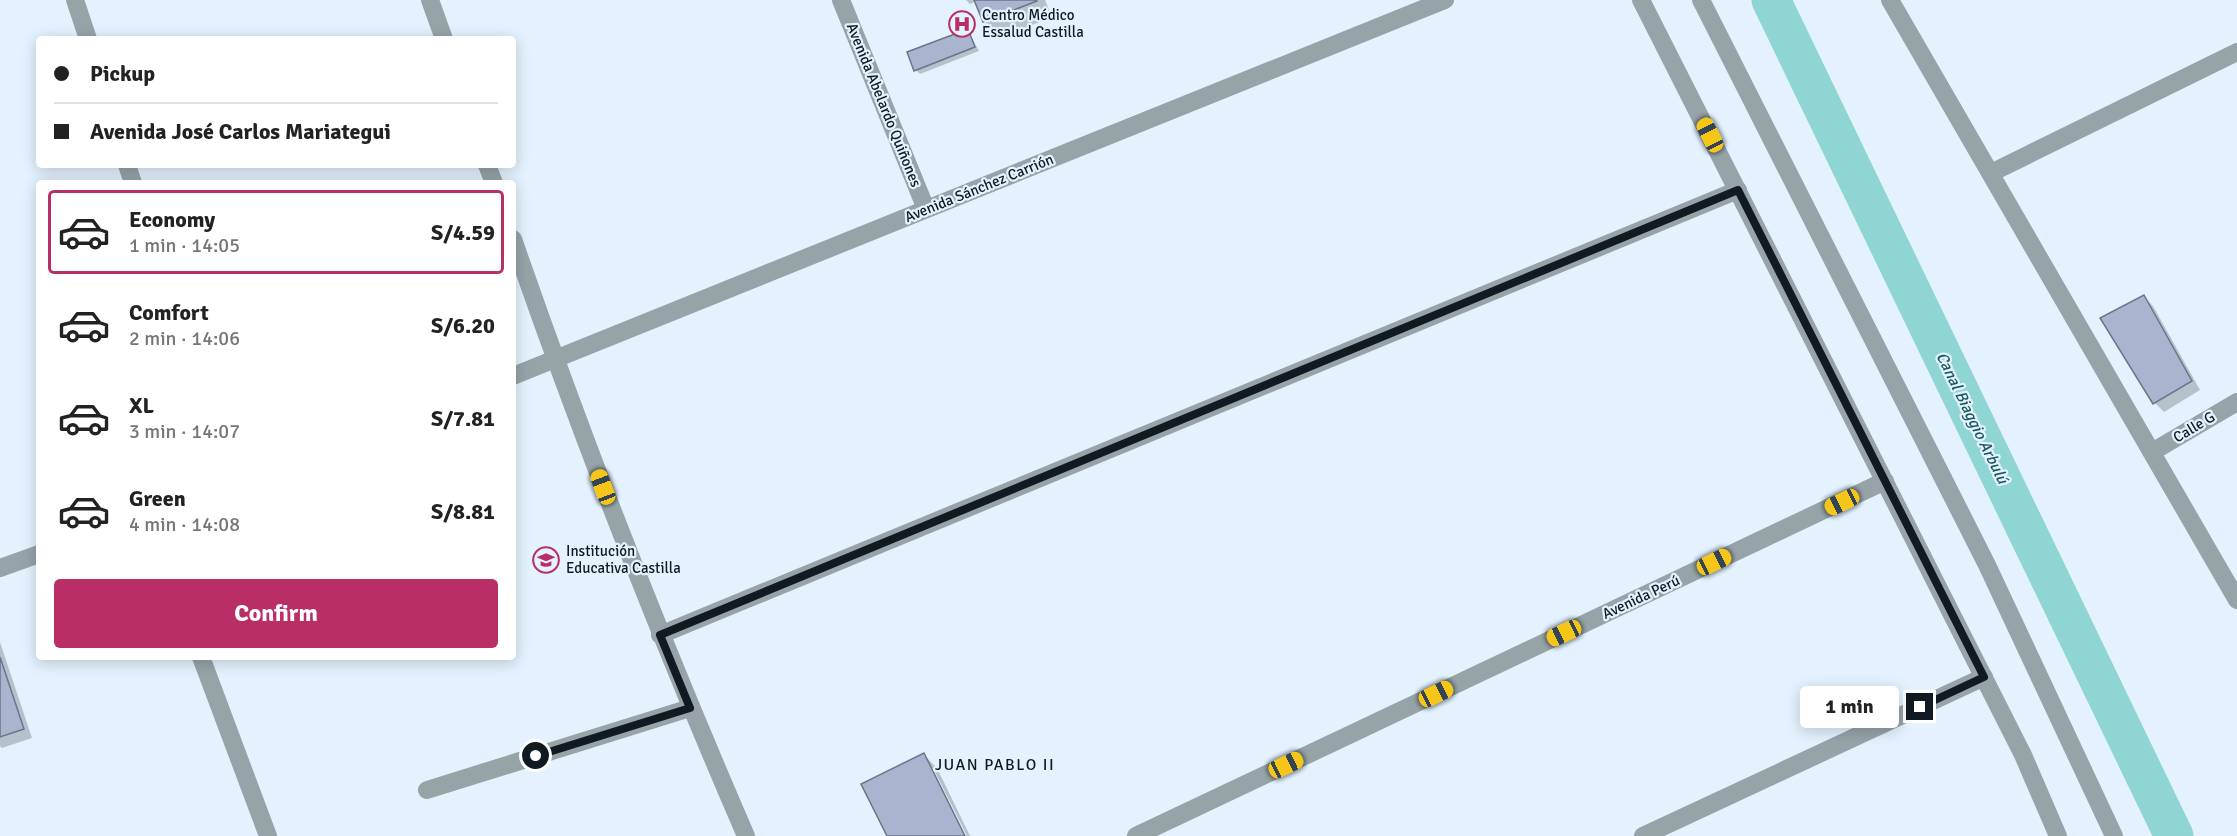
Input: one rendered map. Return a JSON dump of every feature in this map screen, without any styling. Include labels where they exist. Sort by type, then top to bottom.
[{"type":"street","points":[[75,0],[87,36]]},
{"type":"street","points":[[430,0],[443,36]]},
{"type":"street","name":"Avenida Abelardo Quiñones","points":[[842,0],[926,209]]},
{"type":"street","name":"Avenida Sánchez Carrión","points":[[516,375],[1445,0]]},
{"type":"street","points":[[1641,0],[2023,755],[2058,836]]},
{"type":"street","points":[[1701,0],[1987,565],[2114,836]]},
{"type":"street","points":[[1890,0],[2237,600]]},
{"type":"street","points":[[1992,173],[2237,52]]},
{"type":"street","points":[[660,635],[1738,190]]},
{"type":"street","points":[[516,248],[555,360],[660,635],[746,836]]},
{"type":"street","name":"Calle G","points":[[2152,452],[2237,402]]},
{"type":"street","name":"Avenida Perú","points":[[1136,836],[1885,481]]},
{"type":"street","points":[[0,568],[36,555]]},
{"type":"street","points":[[202,660],[268,836]]},
{"type":"street","points":[[1643,836],[1984,677]]},
{"type":"street","points":[[427,790],[690,708]]},
{"type":"building","points":[[974,0],[1036,0],[1037,1],[983,22]]},
{"type":"building","points":[[968,29],[975,47],[914,71],[907,52]]},
{"type":"building","points":[[2144,295],[2192,381],[2153,404],[2100,318]]},
{"type":"building","points":[[0,657],[24,729],[0,737]]},
{"type":"building","points":[[924,753],[965,836],[887,836],[861,784]]},
{"type":"waterway","name":"Canal Biaggio Arbulú","points":[[1771,0],[2174,836]]},
{"type":"place","name":"Centro Médico Essalud Castilla","points":[[962,24]]},
{"type":"place","name":"Institución Educativa Castilla","points":[[546,560]]},
{"type":"district","name":"JUAN PABLO II","points":[[995,765]]},
{"type":"route","points":[[536,756],[690,708],[660,635],[1738,190],[1984,677],[1920,707]]}]
